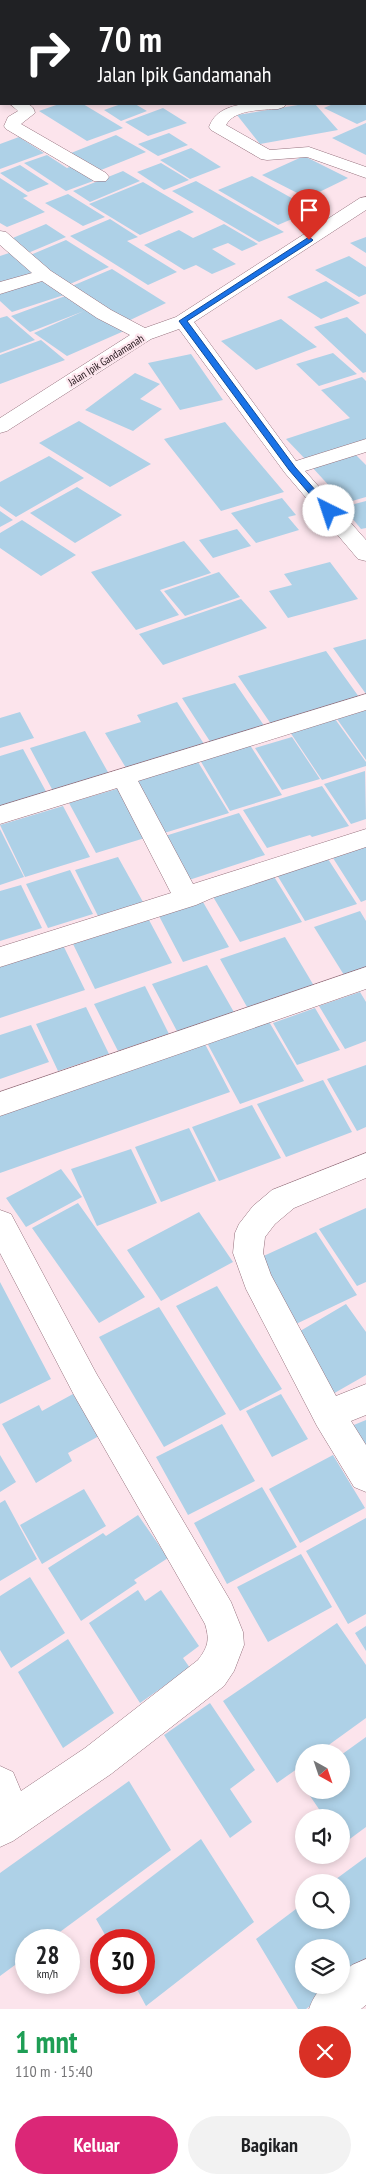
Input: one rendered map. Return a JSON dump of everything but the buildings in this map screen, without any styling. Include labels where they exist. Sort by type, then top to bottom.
[{"type":"street","points":[[20,105],[28,113],[14,120],[12,126],[100,177]]},
{"type":"street","points":[[272,105],[234,111],[223,116],[218,122],[217,127],[267,155],[309,152],[366,173]]},
{"type":"street","name":"Jalan Ipik Gandamanah","points":[[0,427],[144,335],[183,321],[363,209]]},
{"type":"street","points":[[0,236],[45,275],[104,314],[144,335]]},
{"type":"street","points":[[0,288],[45,275]]},
{"type":"street","points":[[183,321],[292,468],[366,554]]},
{"type":"street","points":[[292,468],[366,445]]},
{"type":"street","points":[[0,814],[366,702]]},
{"type":"street","points":[[123,776],[186,898]]},
{"type":"street","points":[[0,957],[366,838]]},
{"type":"street","points":[[0,1104],[280,1010],[366,978]]},
{"type":"street","points":[[366,1165],[283,1199],[264,1215],[250,1233],[248,1253],[257,1279],[329,1416],[366,1476]]},
{"type":"street","points":[[0,1224],[85,1384],[220,1614],[226,1631],[226,1647],[223,1658],[211,1673],[98,1761],[7,1823],[0,1785]]},
{"type":"street","points":[[329,1416],[366,1398]]},
{"type":"street","points":[[329,2009],[366,1979]]},
{"type":"route","points":[[309,240],[183,321],[292,468],[329,511]]}]
